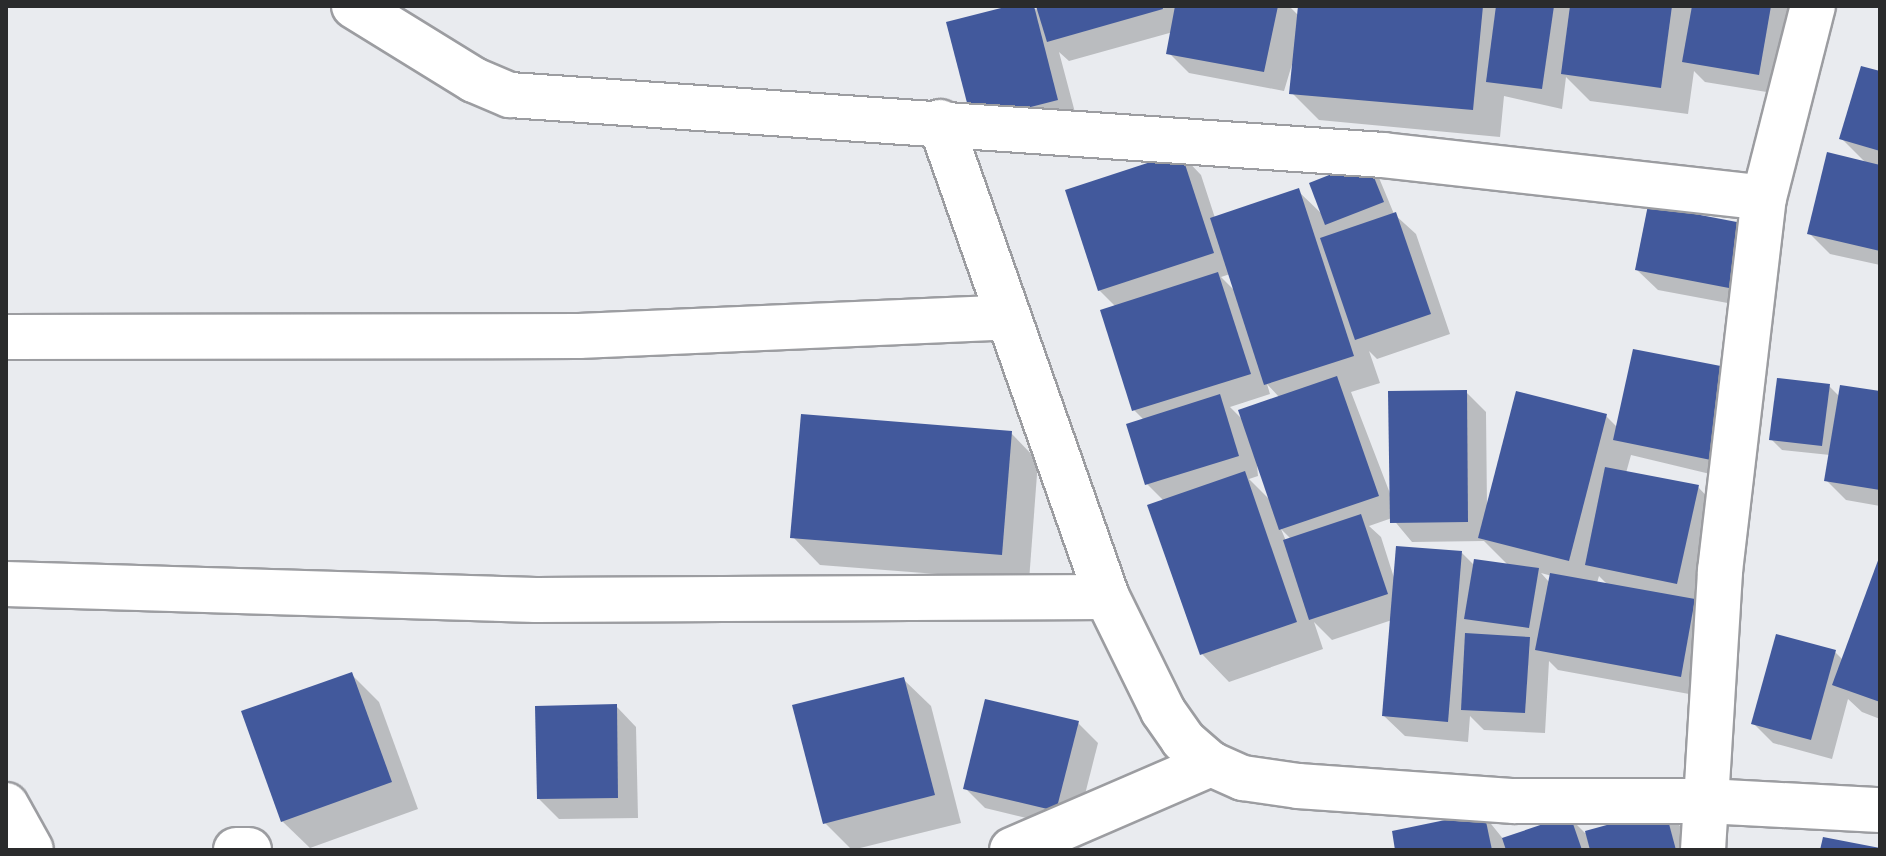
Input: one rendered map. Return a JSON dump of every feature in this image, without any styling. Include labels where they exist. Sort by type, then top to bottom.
[{"type":"street","points":[[354,6],[474,80],[510,95],[940,122],[1383,155],[1764,198]]},
{"type":"street","points":[[1703,850],[1720,571],[1764,198],[1813,6]]},
{"type":"street","points":[[940,122],[1107,597],[1163,711],[1183,740],[1211,764],[1243,778],[1314,788],[1514,801],[1706,801],[1880,810]]},
{"type":"street","points":[[6,337],[579,336],[1007,317]]},
{"type":"street","points":[[6,584],[552,600],[1107,597]]},
{"type":"street","points":[[1012,850],[1211,764]]},
{"type":"street","points":[[6,805],[31,850]]},
{"type":"street","points":[[236,850],[249,850]]},
{"type":"building","points":[[1009,6],[1034,6],[1058,100],[972,122],[946,22]]},
{"type":"building","points":[[1036,6],[1162,6],[1163,9],[1047,42]]},
{"type":"building","points":[[1175,6],[1278,6],[1264,72],[1166,54]]},
{"type":"building","points":[[1298,6],[1483,6],[1473,110],[1289,94]]},
{"type":"building","points":[[1496,6],[1554,6],[1542,89],[1486,82]]},
{"type":"building","points":[[1570,6],[1672,6],[1661,88],[1561,74]]},
{"type":"building","points":[[1692,6],[1771,6],[1759,75],[1682,62]]},
{"type":"building","points":[[1861,66],[1880,71],[1880,151],[1839,139]]},
{"type":"building","points":[[1181,152],[1214,253],[1098,291],[1065,190]]},
{"type":"building","points":[[1827,152],[1880,165],[1880,251],[1807,234]]},
{"type":"building","points":[[1367,160],[1384,202],[1325,225],[1309,183]]},
{"type":"building","points":[[1299,188],[1354,356],[1264,385],[1210,218]]},
{"type":"building","points":[[1648,205],[1742,223],[1729,288],[1635,270]]},
{"type":"building","points":[[1396,212],[1431,314],[1355,340],[1320,238]]},
{"type":"building","points":[[1218,272],[1251,374],[1132,411],[1100,310]]},
{"type":"building","points":[[1633,349],[1731,368],[1711,460],[1613,440]]},
{"type":"building","points":[[1337,376],[1379,496],[1279,530],[1238,410]]},
{"type":"building","points":[[1777,378],[1830,384],[1822,446],[1769,440]]},
{"type":"building","points":[[1840,385],[1880,391],[1880,490],[1824,481]]},
{"type":"building","points":[[1467,390],[1468,522],[1390,523],[1388,391]]},
{"type":"building","points":[[1516,391],[1607,414],[1569,561],[1478,538]]},
{"type":"building","points":[[1220,394],[1239,456],[1145,485],[1126,424]]},
{"type":"building","points":[[801,414],[1012,431],[1002,555],[790,538]]},
{"type":"building","points":[[1605,467],[1699,485],[1677,584],[1585,565]]},
{"type":"building","points":[[1245,471],[1297,622],[1200,655],[1147,505]]},
{"type":"building","points":[[1361,514],[1388,594],[1309,620],[1283,540]]},
{"type":"building","points":[[1396,546],[1462,551],[1448,722],[1382,716]]},
{"type":"building","points":[[1880,555],[1880,702],[1832,685]]},
{"type":"building","points":[[1474,559],[1539,568],[1529,628],[1464,619]]},
{"type":"building","points":[[1550,573],[1695,599],[1681,677],[1535,650]]},
{"type":"building","points":[[1465,633],[1530,637],[1525,713],[1461,710]]},
{"type":"building","points":[[1776,634],[1836,650],[1811,740],[1751,724]]},
{"type":"building","points":[[352,672],[392,782],[281,822],[241,711]]},
{"type":"building","points":[[904,677],[935,795],[823,824],[792,705]]},
{"type":"building","points":[[985,699],[1079,721],[1056,811],[963,789]]},
{"type":"building","points":[[617,704],[618,798],[537,799],[535,706]]},
{"type":"building","points":[[1665,809],[1676,850],[1590,850],[1585,831]]},
{"type":"building","points":[[1484,812],[1492,850],[1395,850],[1392,831]]},
{"type":"building","points":[[1570,815],[1582,850],[1506,850],[1502,838]]},
{"type":"building","points":[[1823,837],[1880,848],[1880,850],[1820,850]]}]
